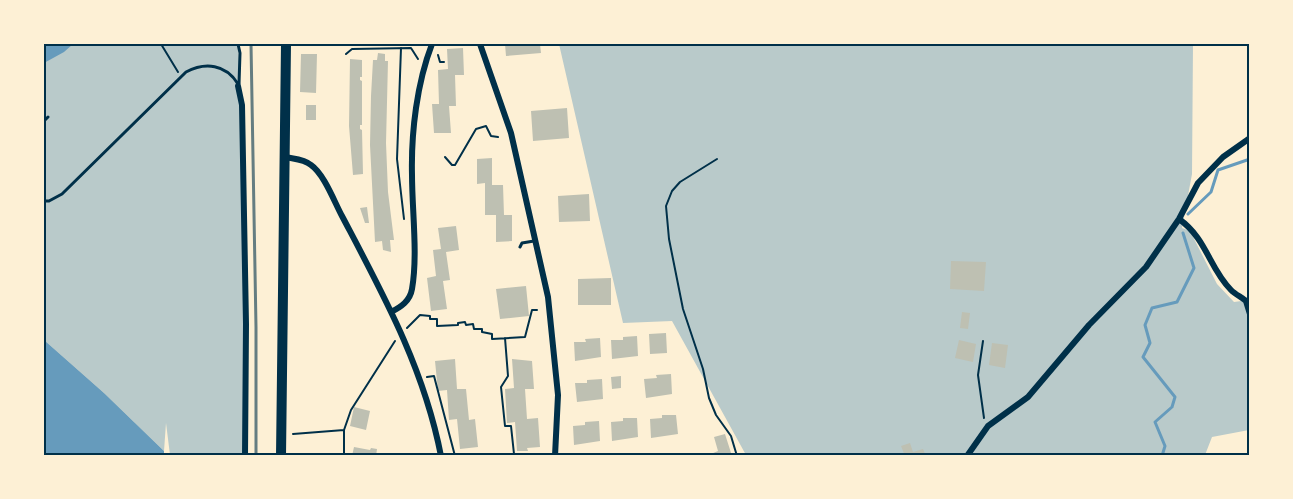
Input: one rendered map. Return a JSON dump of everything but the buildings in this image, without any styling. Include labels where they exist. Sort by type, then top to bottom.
[{"type":"main road","points":[[281,456],[286,44]]},
{"type":"street","points":[[391,312],[405,303],[412,289],[414,232],[412,154],[422,77],[432,44]]},
{"type":"street","points":[[480,44],[511,133],[548,297],[558,395],[555,456]]},
{"type":"street","points":[[238,86],[242,105],[246,324],[245,456]]},
{"type":"street","points":[[967,456],[988,426],[1028,397],[1089,325],[1146,267],[1179,219],[1198,183],[1223,157],[1250,138]]},
{"type":"street","points":[[285,157],[304,160],[318,172],[413,359],[423,385],[441,456]]},
{"type":"street","points":[[1179,219],[1198,236],[1231,290],[1248,301],[1250,314]]},
{"type":"lane","points":[[238,44],[240,53],[238,86]]},
{"type":"lane","points":[[44,201],[49,201],[62,194],[181,76],[194,68],[213,66],[228,72],[238,86]]},
{"type":"lane","points":[[44,121],[48,117]]},
{"type":"lane","points":[[520,247],[522,243],[536,241]]},
{"type":"path","points":[[161,44],[181,76]]},
{"type":"path","points":[[400,48],[397,118],[398,180],[406,227],[408,232],[414,232]]},
{"type":"path","points":[[346,54],[352,49],[411,48],[418,59]]},
{"type":"path","points":[[433,52],[440,56],[440,62],[444,62]]},
{"type":"path","points":[[445,158],[455,165],[476,129],[486,126],[491,136],[498,137]]},
{"type":"path","points":[[717,159],[680,182],[672,191],[666,206],[669,238],[683,309],[703,369],[709,398],[716,415],[731,436],[737,456]]},
{"type":"path","points":[[405,330],[420,315],[437,319],[437,326],[458,325],[458,322],[465,322],[466,325],[473,324],[474,329],[482,329],[482,332],[492,334],[492,339],[525,337],[532,310],[537,309]]},
{"type":"path","points":[[344,456],[344,430],[351,410],[397,338]]},
{"type":"path","points":[[505,338],[508,376],[501,387],[505,426],[512,426],[514,454],[524,456]]},
{"type":"path","points":[[983,341],[978,375],[982,415],[988,426]]},
{"type":"path","points":[[425,377],[434,376],[455,456]]},
{"type":"path","points":[[282,435],[344,430]]},
{"type":"shaded area","points":[[44,44],[238,44],[241,95],[245,455],[170,455],[166,423],[164,451],[104,393],[44,340]]},
{"type":"shaded area","points":[[559,44],[1193,44],[1192,174],[1182,228],[1190,231],[1217,284],[1234,302],[1249,300],[1249,430],[1212,437],[1205,455],[746,455],[672,321],[623,323]]},
{"type":"water","points":[[44,44],[73,44],[44,63]]},
{"type":"water","points":[[44,340],[104,393],[164,451],[164,455],[44,455]]},
{"type":"waterway","points":[[1188,214],[1211,192],[1218,170],[1250,159]]},
{"type":"waterway","points":[[1162,456],[1165,446],[1155,422],[1172,407],[1175,397],[1143,357],[1150,343],[1145,325],[1152,308],[1177,302],[1194,268],[1183,233]]},
{"type":"railway","points":[[251,44],[256,456]]}]
